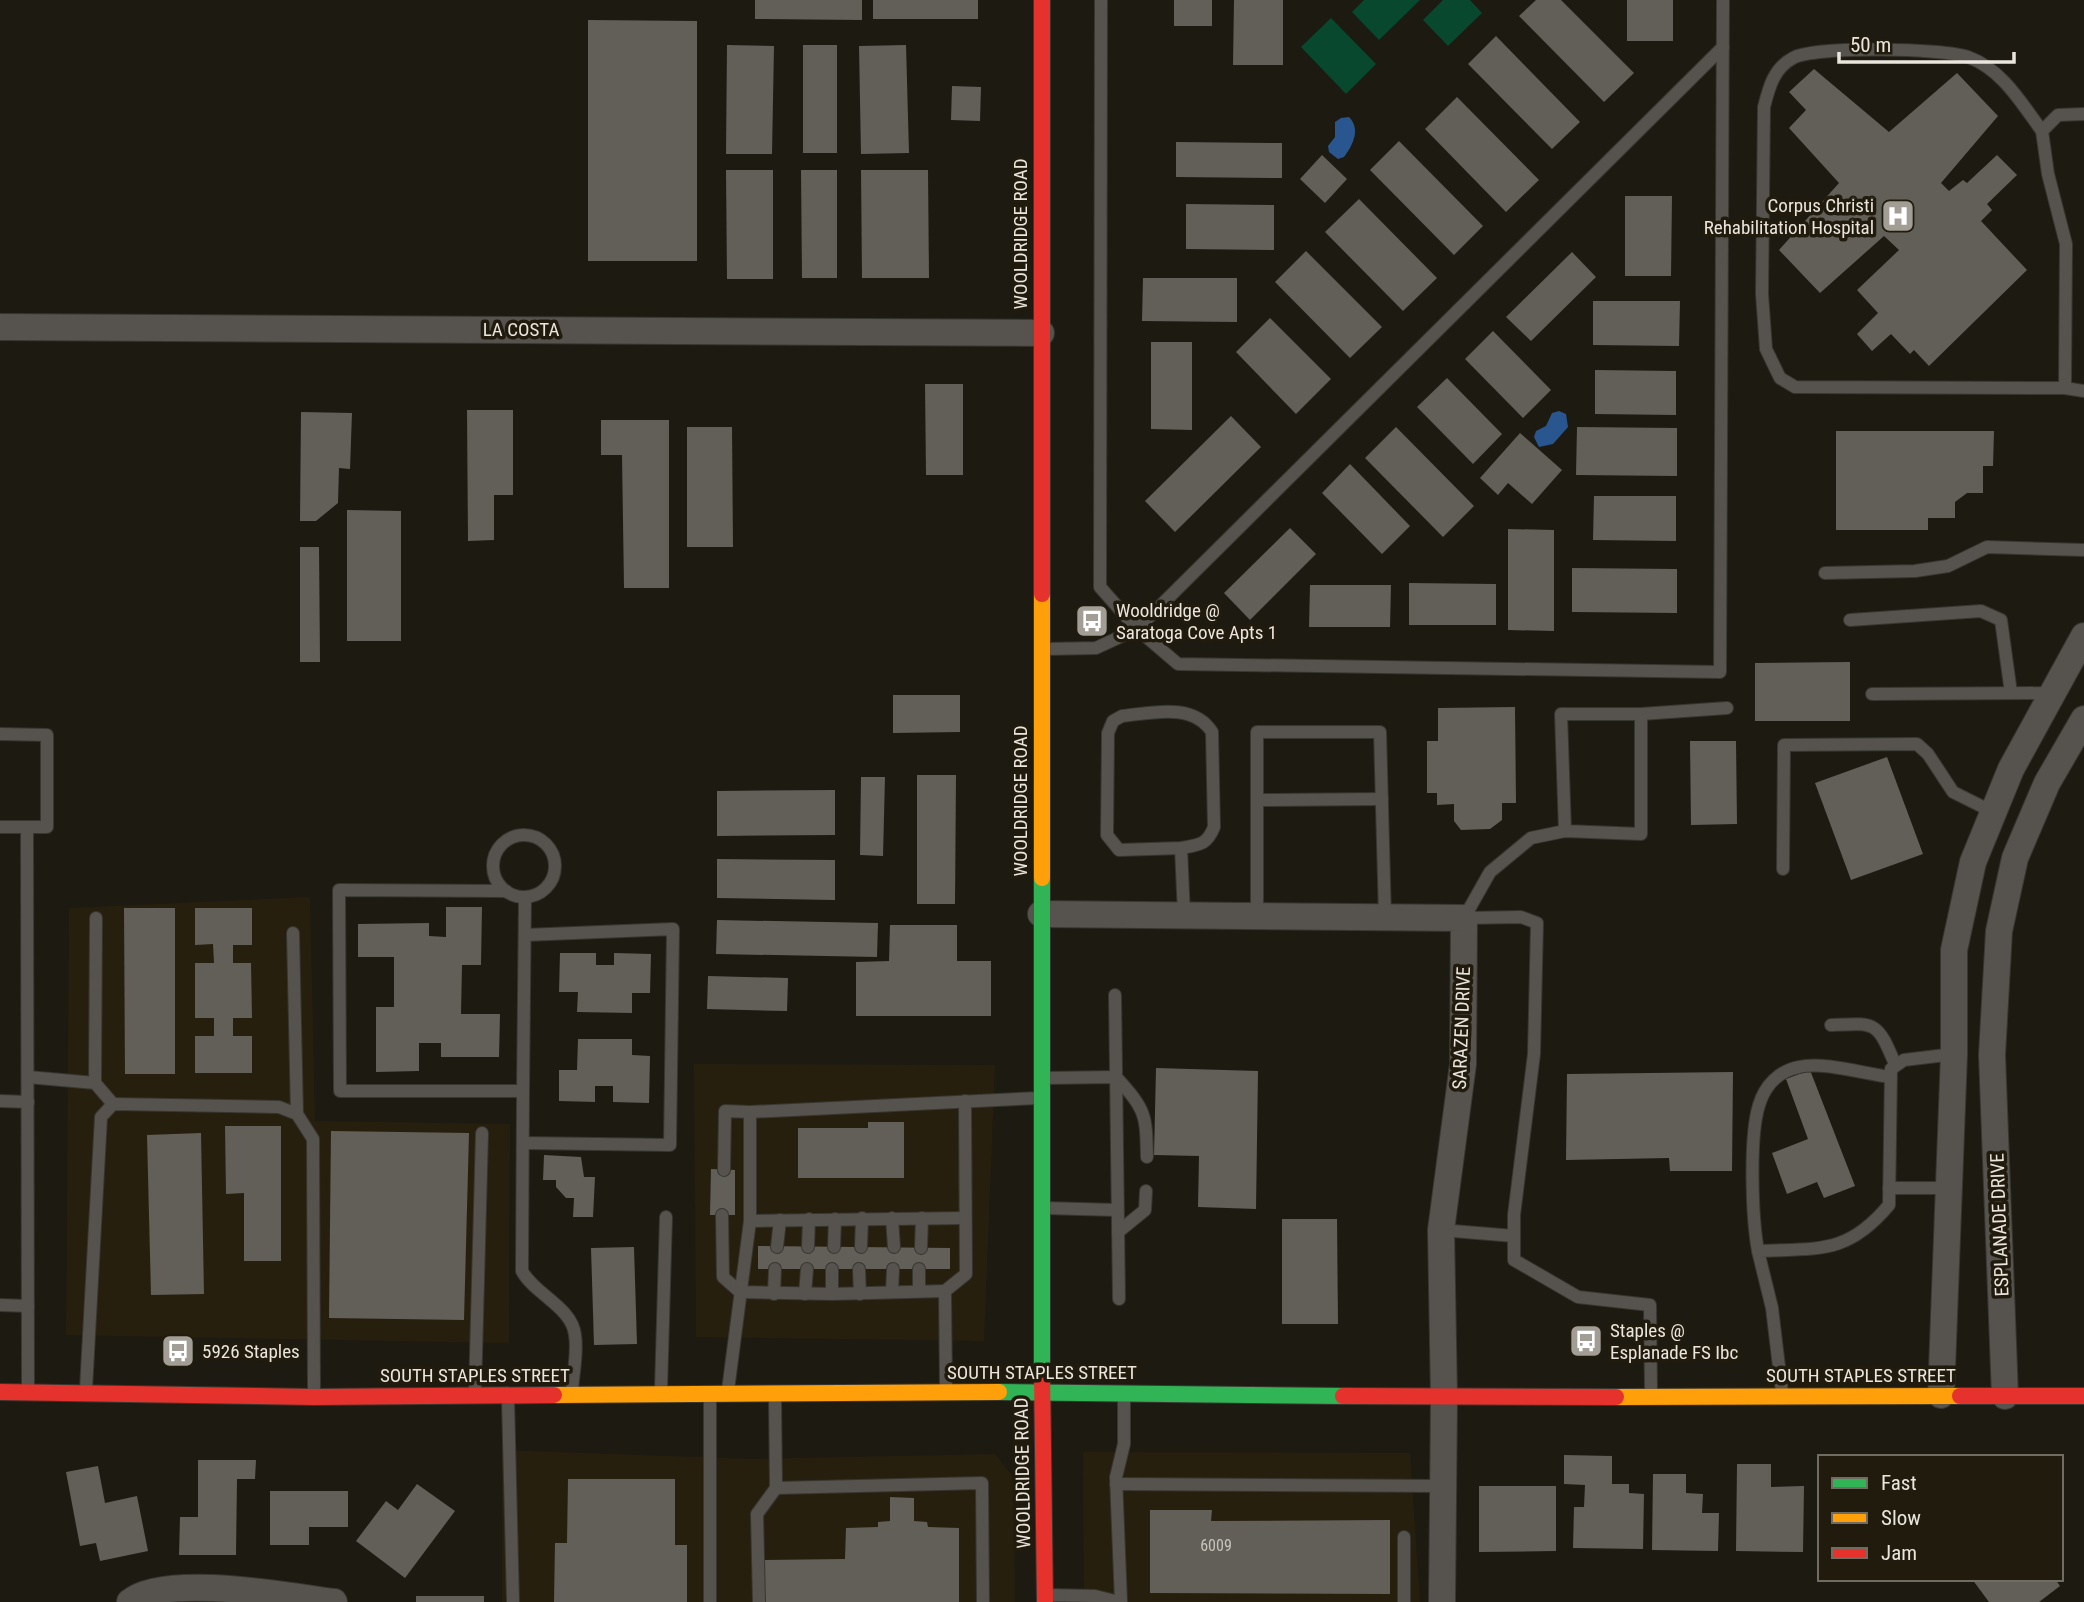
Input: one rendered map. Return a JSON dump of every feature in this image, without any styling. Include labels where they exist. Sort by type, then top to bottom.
[{"type":"main road","name":"WOOLDRIDGE ROAD","points":[[1042,0],[1041,1208],[1045,1599]]},
{"type":"main road","name":"SOUTH STAPLES STREET","points":[[0,1392],[314,1397],[661,1397],[710,1394],[1042,1392],[1444,1398],[2084,1396]]},
{"type":"street","name":"LA COSTA","points":[[0,327],[1041,333]]},
{"type":"street","points":[[1941,1395],[1954,1055],[1954,950],[1973,862],[1993,812],[2011,769],[2084,636]]},
{"type":"street","name":"ESPLANADE DRIVE","points":[[2005,1396],[1992,1055],[1999,930],[2015,858],[2027,828],[2046,783],[2081,732]]},
{"type":"street","points":[[1993,812],[2027,828]]},
{"type":"street","points":[[1041,914],[1464,918]]},
{"type":"street","name":"SARAZEN DRIVE","points":[[1442,1602],[1444,1398],[1441,1230],[1463,1064],[1464,918]]},
{"type":"street","points":[[1954,1055],[1992,1055]]},
{"type":"street","points":[[130,1602],[141,1593],[198,1588],[334,1602]]},
{"type":"lane","points":[[1101,0],[1100,586],[1137,629],[1178,664],[1720,672],[1723,0]]},
{"type":"lane","points":[[1041,649],[1096,648],[1137,629],[1723,47]]},
{"type":"lane","points":[[2065,388],[2066,244],[2048,174],[2042,131],[2008,85],[1969,57],[1948,53],[1829,51],[1793,58],[1778,70],[1770,84],[1764,107],[1762,294],[1766,349],[1780,378],[1795,387],[2065,388],[2084,391]]},
{"type":"lane","points":[[2042,131],[2057,115],[2084,114]]},
{"type":"lane","points":[[1825,573],[1915,571],[1948,566],[1987,547],[2084,550]]},
{"type":"lane","points":[[1850,620],[1981,611],[2001,620],[2011,693]]},
{"type":"lane","points":[[1872,694],[2055,693]]},
{"type":"lane","points":[[1565,831],[1561,714],[1641,714],[1727,708]]},
{"type":"lane","points":[[1192,713],[1205,721],[1212,732],[1214,827],[1209,839],[1201,845],[1181,848],[1119,850],[1107,835],[1108,733],[1114,721],[1122,716],[1192,713]]},
{"type":"lane","points":[[1464,918],[1490,873],[1531,838],[1565,831],[1641,834],[1641,714]]},
{"type":"lane","points":[[1257,916],[1257,732],[1380,732],[1385,917]]},
{"type":"lane","points":[[0,734],[47,735],[47,827],[0,827]]},
{"type":"lane","points":[[1783,869],[1784,745],[1917,744],[1928,754],[1953,792],[1993,812]]},
{"type":"lane","points":[[1257,800],[1382,799]]},
{"type":"lane","points":[[27,828],[28,1393]]},
{"type":"lane","points":[[506,891],[494,875],[495,855],[507,839],[527,835],[537,838],[552,851],[554,872],[544,889],[525,897],[506,891],[339,890],[340,1091],[523,1091]]},
{"type":"lane","points":[[1181,848],[1184,915]]},
{"type":"lane","points":[[525,897],[522,1271],[528,1281],[570,1320],[575,1334],[572,1395]]},
{"type":"lane","points":[[96,918],[95,1083],[113,1104]]},
{"type":"lane","points":[[1464,918],[1521,918],[1537,923],[1535,1054],[1514,1215],[1514,1260],[1578,1297],[1650,1305],[1651,1397]]},
{"type":"lane","points":[[523,1143],[670,1145],[673,929],[525,935]]},
{"type":"lane","points":[[293,933],[297,1114],[313,1139],[314,1397]]},
{"type":"lane","points":[[1115,995],[1119,1299]]},
{"type":"lane","points":[[1831,1025],[1867,1023],[1885,1039],[1895,1064]]},
{"type":"lane","points":[[1758,1251],[1822,1248],[1850,1241],[1875,1221],[1889,1205],[1891,1069],[1895,1064],[1954,1055]]},
{"type":"lane","points":[[1782,1396],[1772,1308],[1755,1234],[1755,1134],[1759,1105],[1772,1080],[1783,1072],[1802,1066],[1890,1077]]},
{"type":"lane","points":[[28,1077],[95,1083]]},
{"type":"lane","points":[[1041,1078],[1116,1077],[1138,1101],[1146,1118],[1147,1157]]},
{"type":"lane","points":[[724,1170],[725,1111],[750,1112],[1041,1097]]},
{"type":"lane","points":[[0,1101],[28,1102]]},
{"type":"lane","points":[[722,1215],[723,1276],[740,1292],[860,1294],[945,1291],[966,1274],[965,1101]]},
{"type":"lane","points":[[86,1394],[101,1117],[113,1104],[279,1107],[297,1114]]},
{"type":"lane","points":[[728,1394],[750,1220],[750,1112]]},
{"type":"lane","points":[[475,1396],[482,1133]]},
{"type":"lane","points":[[1889,1188],[1949,1188]]},
{"type":"lane","points":[[1118,1232],[1145,1210],[1146,1191]]},
{"type":"lane","points":[[1041,1208],[1117,1210]]},
{"type":"lane","points":[[661,1397],[666,1217]]},
{"type":"lane","points":[[860,1247],[862,1218]]},
{"type":"lane","points":[[892,1218],[894,1247]]},
{"type":"lane","points":[[921,1248],[922,1218]]},
{"type":"lane","points":[[750,1220],[965,1218]]},
{"type":"lane","points":[[808,1247],[809,1219]]},
{"type":"lane","points":[[834,1247],[835,1219]]},
{"type":"lane","points":[[777,1247],[779,1220]]},
{"type":"lane","points":[[1441,1230],[1514,1236]]},
{"type":"lane","points":[[774,1294],[775,1269]]},
{"type":"lane","points":[[805,1294],[807,1269]]},
{"type":"lane","points":[[832,1269],[832,1294]]},
{"type":"lane","points":[[859,1269],[860,1294]]},
{"type":"lane","points":[[892,1292],[893,1269]]},
{"type":"lane","points":[[919,1269],[919,1290]]},
{"type":"lane","points":[[945,1291],[946,1393]]},
{"type":"lane","points":[[0,1305],[28,1306]]},
{"type":"lane","points":[[710,1394],[710,1602]]},
{"type":"lane","points":[[759,1602],[757,1514],[776,1488],[775,1394]]},
{"type":"lane","points":[[1045,1599],[1095,1596],[1120,1602],[1116,1484],[1124,1444],[1124,1394]]},
{"type":"lane","points":[[508,1395],[513,1602]]},
{"type":"lane","points":[[776,1488],[982,1483],[983,1602]]},
{"type":"lane","points":[[1116,1484],[1443,1486]]},
{"type":"lane","points":[[1404,1537],[1404,1602]]},
{"type":"shaded area","points":[[310,897],[315,1121],[510,1124],[509,1343],[66,1335],[69,908]]},
{"type":"shaded area","points":[[694,1064],[995,1065],[984,1341],[696,1337]]},
{"type":"shaded area","points":[[502,1450],[752,1459],[995,1454],[1014,1478],[1015,1602],[502,1602]]},
{"type":"shaded area","points":[[1083,1452],[1410,1453],[1420,1602],[1084,1602]]},
{"type":"green space","points":[[1364,0],[1420,0],[1379,40],[1352,12]]},
{"type":"green space","points":[[1443,0],[1470,0],[1482,13],[1448,46],[1423,20]]},
{"type":"green space","points":[[1331,18],[1376,64],[1346,94],[1301,47]]},
{"type":"water","points":[[1349,117],[1355,127],[1354,137],[1344,157],[1338,159],[1329,152],[1328,146],[1335,137],[1335,122]]},
{"type":"water","points":[[1559,411],[1566,414],[1568,427],[1553,444],[1539,447],[1534,437],[1536,431],[1546,426],[1552,413]]},
{"type":"building","points":[[755,0],[862,0],[862,20],[755,19]]},
{"type":"building","points":[[873,0],[978,0],[978,19],[873,19]]},
{"type":"building","points":[[1174,0],[1212,0],[1212,26],[1174,26]]},
{"type":"building","points":[[1234,0],[1283,0],[1283,65],[1233,65]]},
{"type":"building","points":[[1536,0],[1561,0],[1634,73],[1604,102],[1519,16]]},
{"type":"building","points":[[1627,0],[1673,0],[1673,41],[1627,41]]},
{"type":"building","points":[[588,20],[697,21],[697,261],[588,261]]},
{"type":"building","points":[[1496,36],[1580,122],[1552,149],[1468,64]]},
{"type":"building","points":[[727,45],[774,46],[772,154],[726,154]]},
{"type":"building","points":[[803,45],[837,45],[837,153],[803,153]]},
{"type":"building","points":[[906,45],[909,153],[861,154],[859,46]]},
{"type":"building","name":"Corpus Christi Rehabilitation Hospital","points":[[1814,69],[1889,132],[1957,73],[1998,116],[1941,183],[1949,191],[1963,180],[1967,183],[1997,155],[2017,175],[1987,204],[1992,210],[1981,221],[2027,270],[1929,366],[1914,350],[1910,354],[1891,334],[1872,351],[1857,334],[1878,313],[1857,290],[1899,250],[1884,236],[1820,293],[1779,250],[1839,183],[1789,128],[1806,110],[1789,92]]},
{"type":"building","points":[[952,86],[981,87],[980,121],[951,120]]},
{"type":"building","points":[[1457,97],[1539,180],[1506,212],[1425,129]]},
{"type":"building","points":[[1399,141],[1483,226],[1454,255],[1370,170]]},
{"type":"building","points":[[1176,142],[1282,143],[1282,178],[1176,177]]},
{"type":"building","points":[[1322,155],[1347,179],[1325,203],[1300,179]]},
{"type":"building","points":[[726,170],[773,170],[773,279],[727,279]]},
{"type":"building","points":[[801,170],[837,170],[837,278],[802,278]]},
{"type":"building","points":[[861,170],[928,170],[929,278],[862,278]]},
{"type":"building","points":[[1625,196],[1672,196],[1671,276],[1625,276]]},
{"type":"building","points":[[1359,199],[1437,278],[1403,311],[1325,232]]},
{"type":"building","points":[[1186,204],[1274,205],[1274,250],[1186,249]]},
{"type":"building","points":[[1306,251],[1382,327],[1350,358],[1275,282]]},
{"type":"building","points":[[1572,252],[1596,277],[1531,341],[1506,317]]},
{"type":"building","points":[[1143,278],[1237,278],[1237,322],[1142,321]]},
{"type":"building","points":[[1593,301],[1680,301],[1679,346],[1593,345]]},
{"type":"building","points":[[1270,318],[1331,379],[1296,414],[1236,352]]},
{"type":"building","points":[[1493,331],[1551,390],[1523,418],[1465,359]]},
{"type":"building","points":[[1151,342],[1192,342],[1192,430],[1151,429]]},
{"type":"building","points":[[1595,370],[1676,371],[1676,415],[1595,414]]},
{"type":"building","points":[[1447,378],[1502,434],[1473,464],[1417,407]]},
{"type":"building","points":[[925,384],[963,384],[963,475],[926,475]]},
{"type":"building","points":[[467,410],[513,410],[513,495],[494,495],[494,540],[468,541]]},
{"type":"building","points":[[301,412],[352,413],[350,469],[339,468],[338,503],[316,521],[300,521]]},
{"type":"building","points":[[1231,416],[1261,447],[1175,532],[1145,501]]},
{"type":"building","points":[[601,420],[669,420],[669,588],[624,588],[622,455],[601,455]]},
{"type":"building","points":[[687,427],[732,427],[733,547],[687,547]]},
{"type":"building","points":[[1396,427],[1474,506],[1443,537],[1365,458]]},
{"type":"building","points":[[1577,427],[1677,428],[1677,476],[1576,475]]},
{"type":"building","points":[[1836,431],[1994,431],[1993,466],[1983,466],[1983,493],[1967,493],[1955,502],[1955,518],[1928,518],[1928,530],[1836,530]]},
{"type":"building","points":[[1520,433],[1562,470],[1532,504],[1508,483],[1498,495],[1480,478]]},
{"type":"building","points":[[1350,464],[1410,526],[1382,554],[1322,493]]},
{"type":"building","points":[[1594,496],[1676,496],[1676,541],[1593,540]]},
{"type":"building","points":[[347,510],[401,511],[401,641],[347,641]]},
{"type":"building","points":[[1290,528],[1316,554],[1250,620],[1224,593]]},
{"type":"building","points":[[1508,529],[1554,530],[1554,631],[1508,630]]},
{"type":"building","points":[[300,547],[319,547],[320,662],[300,662]]},
{"type":"building","points":[[1572,568],[1677,569],[1677,613],[1572,612]]},
{"type":"building","points":[[1409,583],[1496,584],[1496,625],[1409,625]]},
{"type":"building","points":[[1310,585],[1391,585],[1390,627],[1309,627]]},
{"type":"building","points":[[1850,662],[1850,721],[1755,721],[1755,663]]},
{"type":"building","points":[[893,695],[960,695],[960,732],[893,733]]},
{"type":"building","points":[[1515,707],[1516,803],[1502,803],[1502,820],[1490,829],[1461,830],[1454,821],[1454,804],[1437,805],[1437,793],[1427,793],[1427,741],[1438,741],[1438,708]]},
{"type":"building","points":[[1690,741],[1736,741],[1737,824],[1691,825]]},
{"type":"building","points":[[1887,757],[1923,854],[1851,880],[1815,783]]},
{"type":"building","points":[[917,775],[956,775],[955,904],[917,904]]},
{"type":"building","points":[[861,777],[885,777],[883,856],[860,855]]},
{"type":"building","points":[[835,790],[835,835],[717,836],[717,791]]},
{"type":"building","points":[[717,859],[835,860],[835,900],[717,898]]},
{"type":"building","points":[[446,907],[482,907],[481,965],[462,965],[461,1014],[500,1014],[499,1057],[441,1057],[441,1043],[419,1043],[419,1071],[376,1072],[376,1007],[394,1007],[394,957],[358,957],[358,924],[429,923],[429,936],[446,937]]},
{"type":"building","points":[[124,908],[175,908],[175,1074],[125,1074]]},
{"type":"building","points":[[195,908],[252,908],[252,945],[233,945],[233,963],[251,963],[252,1018],[233,1018],[233,1036],[252,1036],[252,1073],[195,1073],[195,1036],[214,1036],[214,1018],[195,1018],[195,963],[214,963],[213,944],[195,945]]},
{"type":"building","points":[[717,920],[878,923],[877,957],[716,954]]},
{"type":"building","points":[[890,925],[957,925],[957,961],[991,961],[991,1016],[856,1016],[856,962],[889,961]]},
{"type":"building","points":[[560,953],[596,953],[596,965],[614,965],[614,953],[651,954],[650,993],[632,993],[632,1013],[577,1012],[578,992],[559,992]]},
{"type":"building","points":[[708,976],[788,978],[787,1011],[707,1009]]},
{"type":"building","points":[[578,1039],[632,1039],[632,1055],[650,1056],[649,1103],[613,1102],[613,1086],[595,1086],[595,1102],[559,1101],[559,1070],[577,1070]]},
{"type":"building","points":[[1156,1068],[1258,1071],[1256,1209],[1198,1207],[1199,1156],[1154,1155]]},
{"type":"building","points":[[1810,1070],[1855,1186],[1824,1198],[1817,1182],[1787,1194],[1772,1153],[1808,1139],[1786,1079]]},
{"type":"building","points":[[1733,1072],[1732,1171],[1670,1171],[1669,1158],[1566,1160],[1567,1074]]},
{"type":"building","points":[[868,1122],[904,1122],[904,1178],[798,1178],[798,1128],[868,1128]]},
{"type":"building","points":[[225,1126],[281,1126],[281,1261],[244,1261],[244,1193],[226,1194]]},
{"type":"building","points":[[331,1131],[469,1133],[464,1320],[329,1318]]},
{"type":"building","points":[[201,1133],[204,1294],[151,1295],[147,1135]]},
{"type":"building","points":[[544,1155],[581,1157],[584,1177],[595,1177],[593,1217],[573,1217],[574,1198],[566,1198],[556,1187],[556,1180],[543,1180]]},
{"type":"building","points":[[711,1169],[735,1170],[735,1215],[710,1215]]},
{"type":"building","points":[[1282,1219],[1337,1219],[1338,1324],[1282,1324]]},
{"type":"building","points":[[758,1246],[950,1248],[950,1269],[758,1269]]},
{"type":"building","points":[[634,1247],[637,1344],[594,1345],[591,1248]]},
{"type":"building","points":[[1564,1455],[1612,1456],[1612,1484],[1629,1484],[1629,1493],[1644,1494],[1643,1549],[1573,1548],[1574,1507],[1584,1507],[1585,1485],[1564,1484]]},
{"type":"building","points":[[198,1460],[256,1460],[255,1479],[237,1479],[236,1555],[179,1555],[180,1517],[198,1517]]},
{"type":"building","points":[[1737,1464],[1771,1464],[1771,1487],[1804,1486],[1803,1552],[1736,1551]]},
{"type":"building","points":[[98,1466],[105,1503],[137,1496],[148,1551],[100,1561],[96,1543],[80,1546],[66,1472]]},
{"type":"building","points":[[1653,1474],[1686,1474],[1686,1493],[1703,1494],[1702,1513],[1719,1513],[1718,1551],[1652,1550]]},
{"type":"building","points":[[568,1479],[675,1479],[675,1545],[687,1545],[687,1602],[554,1602],[555,1543],[567,1543]]},
{"type":"building","points":[[417,1484],[455,1511],[405,1578],[356,1541],[386,1501],[398,1510]]},
{"type":"building","points":[[1479,1486],[1556,1486],[1556,1551],[1479,1552]]},
{"type":"building","points":[[270,1491],[348,1491],[348,1527],[309,1527],[309,1545],[270,1545]]},
{"type":"building","points":[[890,1497],[914,1498],[914,1521],[927,1522],[928,1527],[959,1528],[959,1602],[764,1602],[764,1560],[845,1559],[846,1528],[878,1527],[878,1522],[890,1521]]},
{"type":"building","points":[[1150,1510],[1212,1510],[1211,1521],[1390,1520],[1390,1594],[1150,1593]]},
{"type":"building","points":[[1973,1581],[2056,1581],[2060,1586],[2039,1602],[1989,1602]]},
{"type":"building","points":[[416,1596],[484,1596],[484,1602],[416,1602]]},
{"type":"traffic: fast","points":[[1042,878],[1042,1374]]},
{"type":"traffic: fast","points":[[999,1392],[1343,1396]]},
{"type":"traffic: slow","points":[[1042,594],[1042,878]]},
{"type":"traffic: slow","points":[[554,1395],[999,1392]]},
{"type":"traffic: slow","points":[[1616,1397],[1960,1396]]},
{"type":"traffic: jam","points":[[1042,0],[1042,594]]},
{"type":"traffic: jam","points":[[1042,1374],[1045,1602]]},
{"type":"traffic: jam","points":[[0,1392],[314,1397],[554,1395]]},
{"type":"traffic: jam","points":[[1343,1396],[1616,1397]]},
{"type":"traffic: jam","points":[[1960,1396],[2084,1396]]},
{"type":"place","name":"Corpus Christi Rehabilitation Hospital","points":[[1898,216]]},
{"type":"place","name":"Wooldridge @ Saratoga Cove Apts 1","points":[[1092,621]]},
{"type":"place","name":"Staples @ Esplanade FS Ibc","points":[[1586,1341]]},
{"type":"place","name":"5926 Staples","points":[[178,1351]]}]
